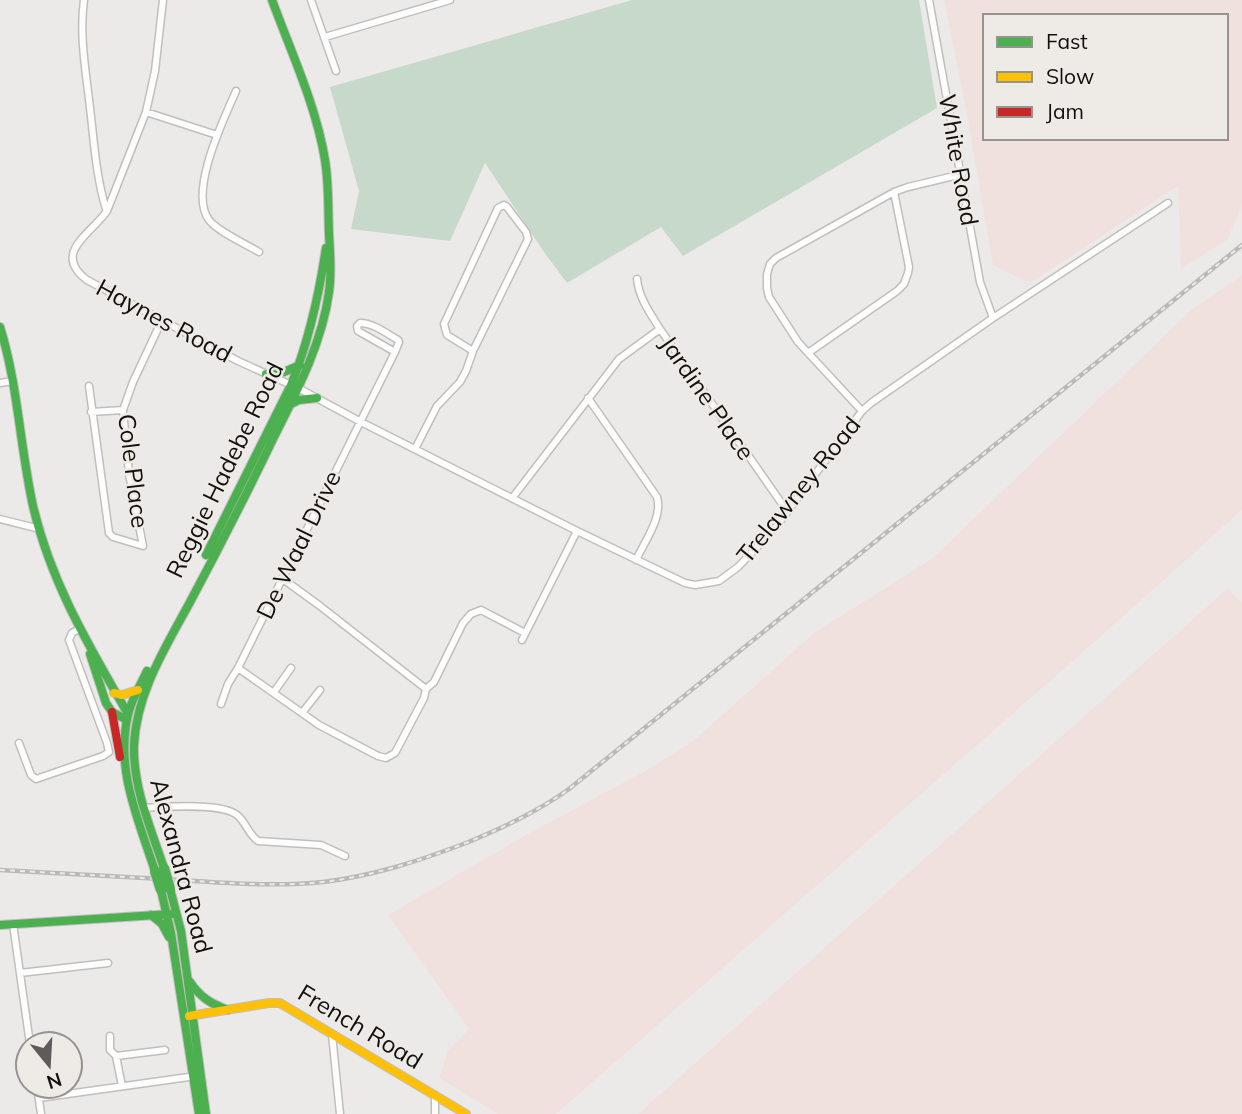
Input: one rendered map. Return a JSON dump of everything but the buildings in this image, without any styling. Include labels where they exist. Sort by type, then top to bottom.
[{"type":"main road","name":"Reggie Hadebe Road","points":[[140,712],[144,686],[250,486],[290,404],[318,300],[329,234],[329,203],[321,145],[311,107],[272,0]]},
{"type":"main road","name":"Reggie Hadebe Road","points":[[130,721],[144,686],[315,346],[327,301],[331,272],[329,234]]},
{"type":"main road","points":[[0,327],[33,504],[54,574],[79,629],[130,721]]},
{"type":"main road","points":[[266,374],[284,372],[300,365]]},
{"type":"main road","points":[[290,404],[317,398]]},
{"type":"main road","points":[[88,644],[105,699],[112,712],[125,771]]},
{"type":"main road","points":[[114,692],[122,695],[144,686]]},
{"type":"main road","points":[[112,712],[130,721]]},
{"type":"main road","name":"Alexandra Road","points":[[140,712],[130,721],[125,744],[125,771],[166,889],[188,979],[189,1016]]},
{"type":"main road","name":"Alexandra Road","points":[[130,721],[139,809]]},
{"type":"main road","points":[[0,925],[172,914]]},
{"type":"main road","name":"Alexandra Road","points":[[172,914],[173,944],[189,1016],[197,1075],[199,1114]]},
{"type":"main road","points":[[151,915],[162,924],[173,944]]},
{"type":"main road","points":[[188,979],[204,1000],[228,1010]]},
{"type":"main road","name":"French Road","points":[[189,1016],[280,1003],[466,1114]]},
{"type":"main road","name":"Alexandra Road","points":[[197,1075],[206,1114]]},
{"type":"street","points":[[84,0],[81,19],[83,48],[99,177],[107,211]]},
{"type":"street","name":"Haynes Road","points":[[163,0],[155,71],[146,112],[107,211],[78,242],[73,258],[75,267],[79,274],[87,279],[162,320],[266,374],[295,386]]},
{"type":"street","points":[[311,0],[336,71]]},
{"type":"street","points":[[324,37],[450,0]]},
{"type":"street","name":"White Road","points":[[929,0],[980,282],[993,318]]},
{"type":"street","points":[[236,91],[217,135],[204,179],[205,213],[214,226],[259,252]]},
{"type":"street","points":[[146,112],[217,135]]},
{"type":"street","points":[[862,411],[798,342],[769,297],[766,281],[768,269],[776,258],[894,192],[962,174]]},
{"type":"street","points":[[99,177],[108,185],[117,184]]},
{"type":"street","points":[[808,353],[904,284],[909,267],[894,192]]},
{"type":"street","name":"Trelawney Road","points":[[295,386],[361,422],[685,583],[695,585],[719,580],[751,555],[776,527],[862,411],[882,394],[1168,203]]},
{"type":"street","points":[[415,449],[437,406],[460,382],[466,371],[473,351],[528,239],[526,232],[504,205],[498,208],[444,324],[447,335],[473,351]]},
{"type":"street","name":"Jardine Place","points":[[637,279],[642,298],[660,329],[787,511]]},
{"type":"street","name":"Cole Place","points":[[91,412],[109,533],[113,537],[143,546],[129,474],[123,410],[132,382],[162,320]]},
{"type":"street","points":[[363,322],[398,340],[400,342],[395,352],[358,331],[357,326],[363,322]]},
{"type":"street","points":[[513,497],[619,359],[660,329]]},
{"type":"street","name":"De Waal Drive","points":[[220,704],[395,352]]},
{"type":"street","points":[[0,383],[12,381]]},
{"type":"street","points":[[89,386],[91,412],[123,410]]},
{"type":"street","points":[[588,398],[657,497],[657,516],[636,559]]},
{"type":"street","points":[[0,519],[40,529]]},
{"type":"street","points":[[238,668],[319,725],[378,756],[390,757],[412,723],[426,689],[434,682],[463,623],[474,612],[481,610],[524,636],[577,531]]},
{"type":"street","points":[[283,579],[426,689]]},
{"type":"street","points":[[19,743],[31,775],[36,779],[108,752],[69,640],[72,633],[79,629]]},
{"type":"street","points":[[274,692],[291,668]]},
{"type":"street","points":[[302,713],[320,690]]},
{"type":"street","points":[[139,809],[197,807],[228,810],[237,815],[258,841],[321,845],[345,856]]},
{"type":"street","points":[[13,923],[28,1030]]},
{"type":"street","points":[[20,973],[108,963]]},
{"type":"street","points":[[332,1034],[340,1114]]},
{"type":"street","points":[[110,1036],[110,1050],[116,1056],[122,1086]]},
{"type":"street","points":[[116,1056],[165,1050]]},
{"type":"street","points":[[84,1091],[197,1075]]},
{"type":"street","points":[[435,1095],[435,1114]]},
{"type":"shaded area","points":[[944,0],[1242,0],[1242,207],[1227,240],[1181,269],[1178,186],[1030,283],[993,265]]},
{"type":"shaded area","points":[[1242,275],[1242,510],[556,1114],[498,1114],[439,1078],[448,1050],[469,1029],[388,915],[692,742],[814,633],[933,558],[1190,311]]},
{"type":"shaded area","points":[[1228,588],[1242,603],[1242,1114],[638,1114]]},
{"type":"green space","points":[[632,0],[919,0],[937,108],[683,256],[661,227],[567,283],[485,163],[450,241],[351,229],[359,191],[330,87]]},
{"type":"railway","points":[[0,870],[252,884],[323,882],[360,876],[413,862],[466,843],[519,819],[569,789],[1242,245]]},
{"type":"traffic: fast","points":[[164,868],[136,777],[134,746],[140,708],[153,672],[232,522],[299,386],[321,330],[329,292],[328,188],[321,139],[272,0]]},
{"type":"traffic: fast","points":[[206,555],[291,385],[313,318],[326,248]]},
{"type":"traffic: fast","points":[[0,327],[11,371],[33,506],[41,534],[73,613],[128,714]]},
{"type":"traffic: fast","points":[[266,374],[284,372],[300,365]]},
{"type":"traffic: fast","points":[[291,404],[317,398]]},
{"type":"traffic: fast","points":[[90,654],[106,703],[112,712],[127,720]]},
{"type":"traffic: fast","points":[[147,671],[129,711],[124,752],[135,812],[155,871]]},
{"type":"traffic: fast","points":[[164,868],[170,889]]},
{"type":"traffic: fast","points":[[155,871],[161,890]]},
{"type":"traffic: fast","points":[[170,889],[181,931],[206,1114]]},
{"type":"traffic: fast","points":[[161,890],[171,933],[199,1114]]},
{"type":"traffic: fast","points":[[0,925],[172,914]]},
{"type":"traffic: fast","points":[[151,915],[162,924],[169,937]]},
{"type":"traffic: fast","points":[[190,982],[206,999],[228,1010]]},
{"type":"traffic: slow","points":[[114,693],[122,695],[138,690]]},
{"type":"traffic: slow","points":[[189,1016],[280,1003],[466,1114]]},
{"type":"traffic: jam","points":[[112,712],[120,757]]}]
